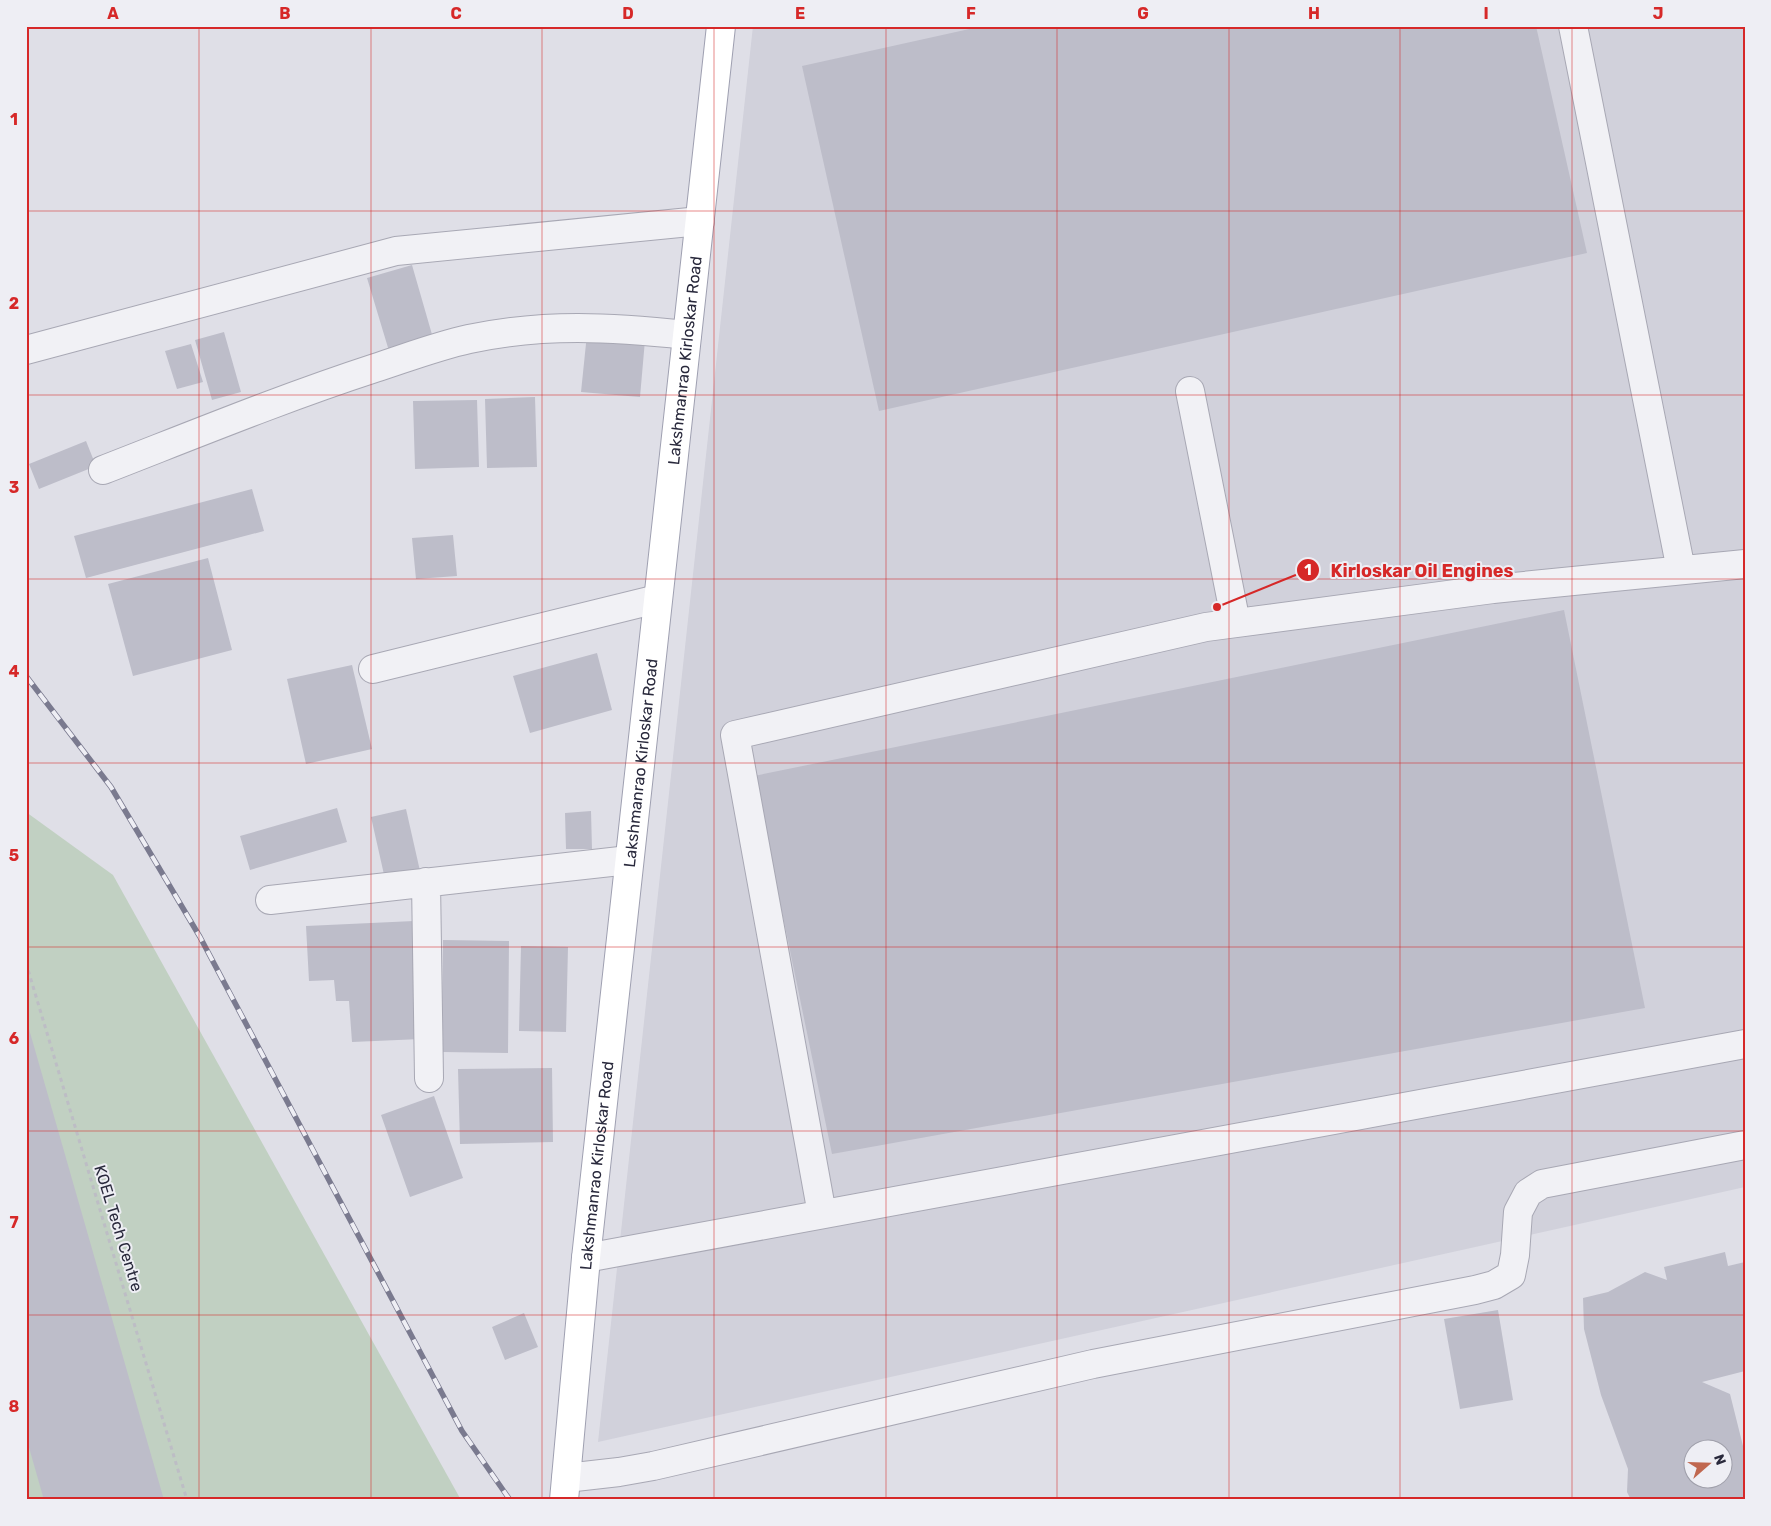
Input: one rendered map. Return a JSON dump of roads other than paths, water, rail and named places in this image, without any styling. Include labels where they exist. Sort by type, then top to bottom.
[{"type":"main road","name":"Lakshmanrao Kirloskar Road","points":[[565,1489],[586,1258],[628,860],[721,26]]},
{"type":"street","points":[[1573,26],[1681,570]]},
{"type":"street","points":[[26,350],[396,251],[700,221]]},
{"type":"street","points":[[103,470],[311,389],[470,339],[540,329],[592,327],[687,335]]},
{"type":"street","points":[[1190,391],[1236,623]]},
{"type":"street","points":[[822,1214],[735,736],[1196,630],[1236,623],[1493,589],[1745,564]]},
{"type":"street","points":[[373,669],[657,599]]},
{"type":"street","points":[[270,900],[628,860]]},
{"type":"street","points":[[426,882],[429,1078]]},
{"type":"street","points":[[586,1258],[1745,1044]]},
{"type":"street","points":[[565,1489],[619,1472],[653,1466],[1093,1364],[1494,1285],[1511,1275],[1515,1255],[1518,1212],[1528,1193],[1542,1184],[1745,1145]]},
{"type":"railway","points":[[26,676],[111,787],[200,937],[462,1431],[510,1500]]},
{"type":"place","name":"Kirloskar Oil Engines","points":[[1217,607]]}]
